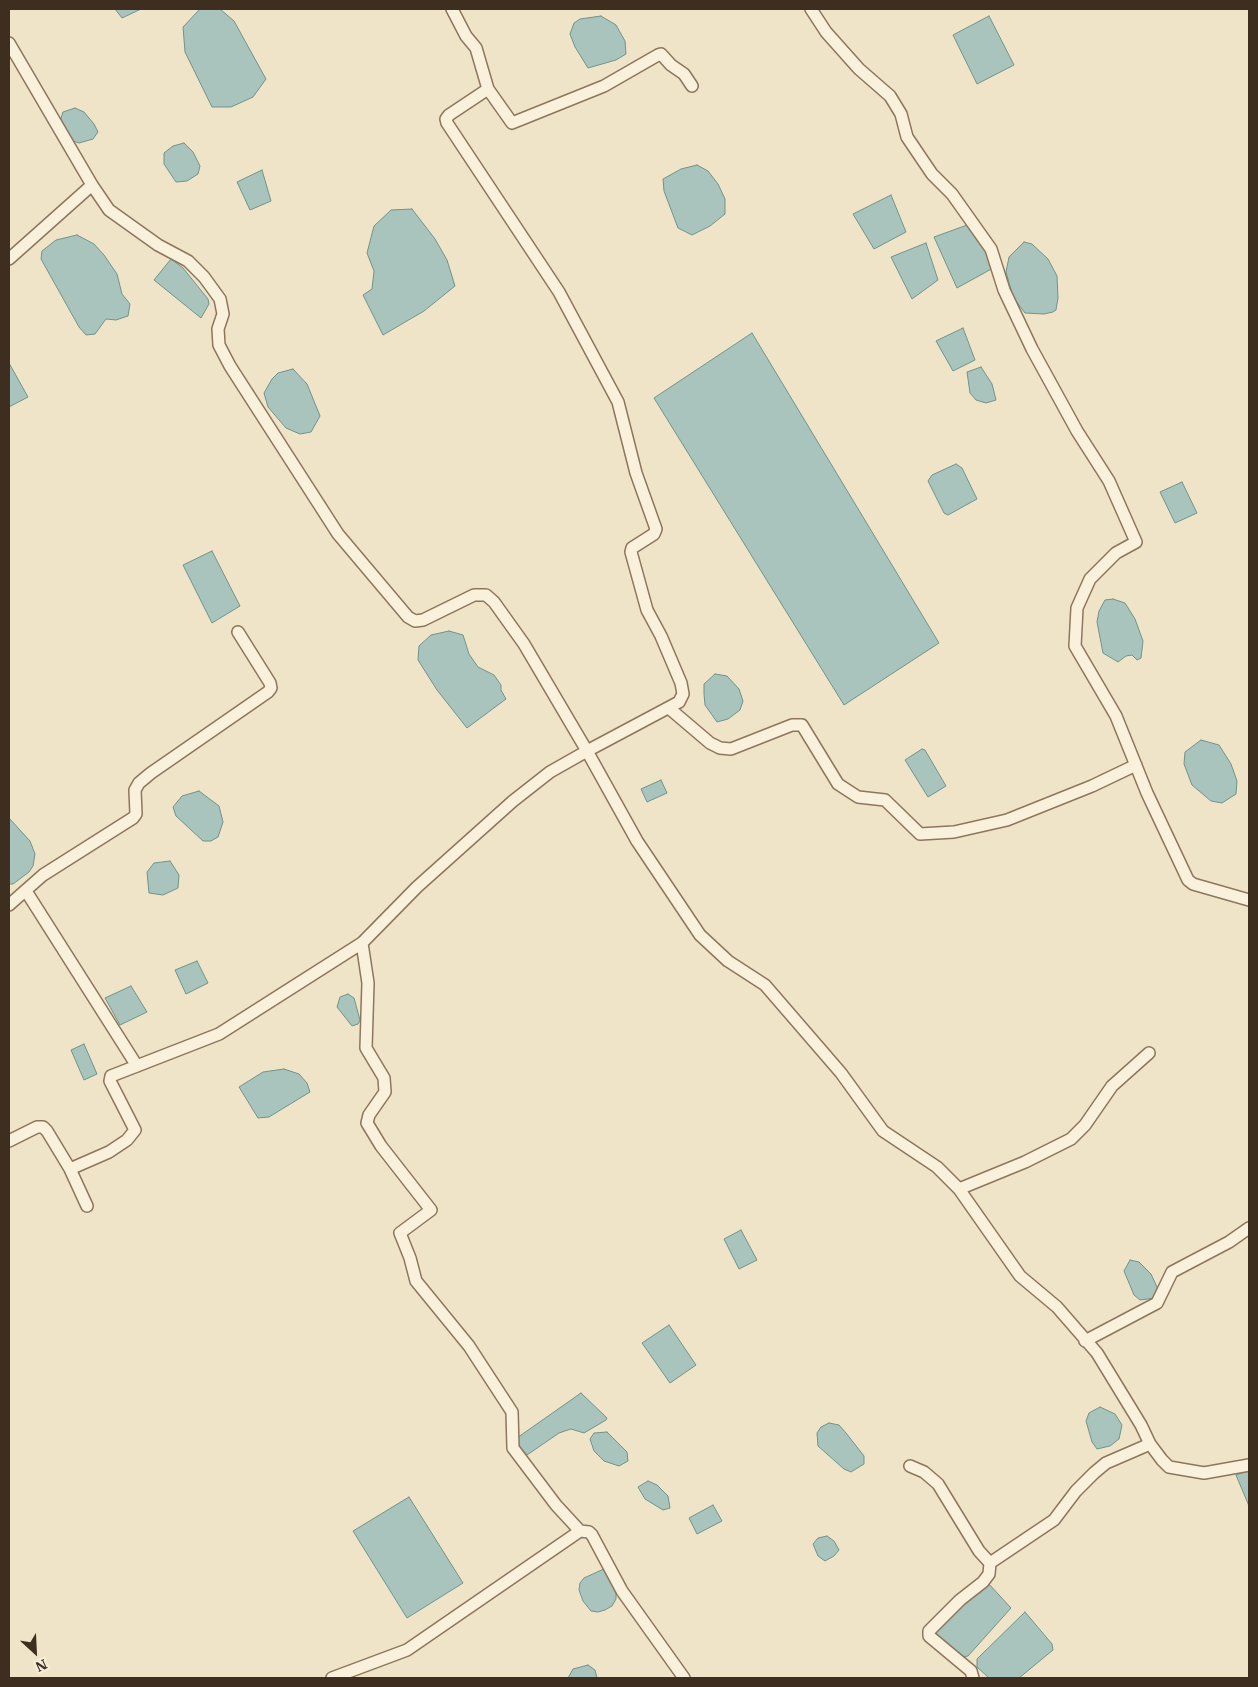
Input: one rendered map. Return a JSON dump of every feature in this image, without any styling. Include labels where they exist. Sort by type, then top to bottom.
[{"type":"street","points":[[452,9],[466,36],[476,48],[488,90],[512,123],[604,86],[661,54],[671,65],[684,74],[692,86]]},
{"type":"street","points":[[811,9],[826,32],[859,69],[890,96],[901,114],[907,137],[932,174],[952,194],[990,249],[1004,290],[1028,341],[1077,431],[1109,481],[1136,538],[1133,545],[1116,553],[1090,579],[1077,608],[1074,636],[1075,646],[1116,716],[1188,880],[1193,884],[1249,900]]},
{"type":"street","points":[[9,43],[92,185],[109,210],[158,245],[188,261],[220,299],[223,314],[218,329],[219,345],[230,366],[338,534],[408,617],[415,621],[423,620],[474,595],[486,595],[494,602],[524,644],[634,836],[700,935],[728,961],[765,985],[841,1073],[883,1131],[937,1167],[959,1189],[1020,1276],[1057,1307],[1097,1353],[1118,1385],[1150,1444],[1169,1467],[1204,1473],[1249,1465]]},
{"type":"street","points":[[70,1169],[109,1152],[133,1133],[134,1127],[110,1081],[111,1076],[219,1034],[362,943],[417,887],[513,801],[550,772],[670,709],[679,702],[683,694],[681,683],[661,636],[647,610],[631,552],[632,548],[654,534],[656,529],[636,473],[618,402],[559,292],[447,123],[446,119],[449,115],[488,90]]},
{"type":"street","points":[[9,259],[92,185]]},
{"type":"street","points":[[9,905],[43,875],[133,818],[136,814],[135,790],[139,783],[151,773],[268,692],[271,688],[270,683],[238,632]]},
{"type":"street","points":[[670,709],[710,743],[720,748],[731,749],[792,725],[802,725],[838,784],[858,797],[885,800],[892,805],[915,832],[920,834],[954,832],[1007,820],[1084,789],[1136,765]]},
{"type":"street","points":[[26,891],[137,1066]]},
{"type":"street","points":[[362,943],[368,983],[366,1048],[384,1078],[385,1092],[369,1115],[367,1123],[381,1146],[430,1210],[400,1233],[410,1258],[416,1281],[469,1346],[512,1412],[513,1448],[541,1486],[580,1531]]},
{"type":"street","points":[[959,1189],[1025,1162],[1071,1139],[1085,1126],[1112,1086],[1149,1053]]},
{"type":"street","points":[[9,1141],[38,1127],[43,1127],[70,1169],[86,1206]]},
{"type":"street","points":[[1085,1341],[1157,1303],[1172,1272],[1228,1242],[1249,1228]]},
{"type":"street","points":[[990,1563],[1054,1520],[1076,1491],[1106,1463],[1150,1444]]},
{"type":"street","points":[[910,1466],[924,1472],[938,1484],[979,1552],[990,1563]]},
{"type":"street","points":[[332,1678],[407,1650],[580,1531],[589,1532],[592,1535],[622,1591],[684,1678]]},
{"type":"street","points":[[973,1678],[971,1671],[928,1636],[928,1633],[960,1600],[983,1582],[989,1574],[990,1563]]},
{"type":"water","points":[[115,9],[141,9],[122,18]]},
{"type":"water","points":[[200,9],[220,9],[234,21],[266,79],[253,97],[231,107],[212,107],[185,52],[183,27]]},
{"type":"water","points":[[601,16],[616,25],[625,41],[626,54],[616,60],[588,68],[575,47],[570,34],[574,23],[580,19]]},
{"type":"water","points":[[989,16],[1014,65],[977,84],[953,35]]},
{"type":"water","points":[[75,108],[84,112],[94,124],[98,132],[93,139],[79,143],[73,141],[63,125],[61,118],[63,112]]},
{"type":"water","points":[[184,143],[193,152],[200,166],[198,174],[187,181],[176,182],[164,164],[164,153],[173,146]]},
{"type":"water","points":[[697,165],[708,171],[718,184],[725,199],[725,214],[710,226],[692,235],[678,228],[664,191],[663,179],[681,169]]},
{"type":"water","points":[[262,170],[271,201],[250,210],[237,182]]},
{"type":"water","points":[[891,195],[906,232],[874,249],[853,214]]},
{"type":"water","points":[[412,209],[435,239],[447,260],[455,286],[424,311],[383,335],[363,295],[372,289],[374,271],[367,253],[374,226],[391,210]]},
{"type":"water","points":[[970,224],[995,267],[957,288],[934,237]]},
{"type":"water","points":[[77,235],[94,244],[104,255],[117,274],[122,294],[130,304],[128,316],[116,320],[106,319],[95,334],[86,335],[79,327],[41,259],[42,251],[56,240]]},
{"type":"water","points":[[1024,242],[1032,244],[1048,259],[1057,276],[1058,298],[1056,310],[1053,312],[1044,314],[1025,313],[1013,297],[1006,272],[1009,257]]},
{"type":"water","points":[[926,243],[938,280],[912,299],[891,257]]},
{"type":"water","points":[[171,259],[183,268],[208,299],[209,304],[201,318],[154,280]]},
{"type":"water","points":[[963,328],[975,360],[953,371],[936,341]]},
{"type":"water","points":[[752,333],[939,643],[844,705],[654,398]]},
{"type":"water","points":[[9,363],[28,397],[9,407]]},
{"type":"water","points":[[981,367],[992,384],[996,400],[986,403],[976,400],[970,393],[967,372]]},
{"type":"water","points":[[293,369],[307,384],[320,416],[311,432],[300,434],[286,428],[268,407],[264,393],[278,373]]},
{"type":"water","points":[[956,464],[962,468],[977,499],[948,515],[944,513],[928,481],[932,475]]},
{"type":"water","points":[[1182,482],[1197,513],[1175,523],[1160,492]]},
{"type":"water","points":[[212,551],[240,606],[212,623],[183,565]]},
{"type":"water","points":[[1113,599],[1125,603],[1135,619],[1143,641],[1141,658],[1137,660],[1132,655],[1126,656],[1118,662],[1103,653],[1097,622],[1099,611],[1105,600]]},
{"type":"water","points":[[449,631],[463,635],[469,654],[478,667],[494,675],[501,685],[501,690],[506,699],[467,728],[437,690],[418,660],[419,646],[431,635]]},
{"type":"water","points":[[715,674],[727,676],[739,689],[743,701],[740,710],[728,719],[717,722],[705,705],[704,694],[704,684]]},
{"type":"water","points":[[1201,740],[1219,745],[1231,764],[1237,781],[1236,794],[1222,803],[1211,801],[1192,785],[1184,764],[1185,752]]},
{"type":"water","points":[[922,749],[925,750],[946,786],[928,797],[905,760]]},
{"type":"water","points":[[661,780],[667,793],[647,802],[641,789]]},
{"type":"water","points":[[199,791],[219,806],[223,822],[218,837],[211,841],[203,841],[176,816],[173,807],[182,796]]},
{"type":"water","points":[[9,818],[30,841],[35,854],[33,866],[29,872],[13,884],[9,884]]},
{"type":"water","points":[[170,861],[179,875],[178,888],[163,895],[149,893],[147,872],[154,863]]},
{"type":"water","points":[[197,961],[208,983],[186,994],[175,970]]},
{"type":"water","points":[[131,986],[147,1012],[120,1025],[105,998]]},
{"type":"water","points":[[348,994],[354,998],[360,1020],[358,1024],[352,1026],[337,1007],[340,997]]},
{"type":"water","points":[[84,1044],[97,1074],[84,1080],[71,1050]]},
{"type":"water","points":[[284,1069],[299,1074],[307,1083],[310,1092],[269,1117],[258,1118],[239,1087],[263,1072]]},
{"type":"water","points":[[741,1230],[757,1260],[739,1269],[724,1239]]},
{"type":"water","points":[[1130,1260],[1139,1262],[1151,1274],[1157,1287],[1155,1298],[1140,1300],[1134,1295],[1124,1271]]},
{"type":"water","points":[[669,1325],[696,1365],[670,1383],[642,1343]]},
{"type":"water","points":[[581,1393],[607,1418],[606,1420],[584,1433],[571,1429],[559,1433],[527,1455],[514,1440]]},
{"type":"water","points":[[1100,1407],[1115,1414],[1122,1425],[1119,1439],[1110,1446],[1097,1449],[1092,1442],[1086,1421],[1089,1413]]},
{"type":"water","points":[[829,1423],[839,1425],[846,1433],[864,1456],[864,1464],[851,1472],[844,1469],[818,1446],[817,1433],[821,1427]]},
{"type":"water","points":[[607,1432],[627,1452],[628,1461],[619,1466],[604,1461],[594,1451],[590,1439],[594,1433]]},
{"type":"water","points":[[1249,1470],[1249,1506],[1236,1475]]},
{"type":"water","points":[[648,1481],[657,1485],[668,1496],[670,1508],[663,1510],[645,1499],[638,1487]]},
{"type":"water","points":[[409,1497],[463,1583],[407,1618],[353,1531]]},
{"type":"water","points":[[713,1505],[722,1521],[697,1534],[689,1518]]},
{"type":"water","points":[[827,1536],[834,1541],[839,1550],[834,1556],[825,1561],[818,1556],[813,1544],[818,1538]]},
{"type":"water","points":[[606,1568],[616,1592],[616,1599],[612,1606],[605,1610],[591,1611],[583,1601],[579,1590],[580,1583],[584,1578]]},
{"type":"water","points":[[988,1583],[1011,1608],[968,1656],[962,1657],[936,1639],[934,1629]]},
{"type":"water","points":[[1025,1612],[1052,1644],[1053,1650],[1019,1678],[989,1678],[977,1667],[977,1659]]},
{"type":"water","points":[[588,1665],[595,1670],[597,1678],[568,1678],[573,1669]]}]
